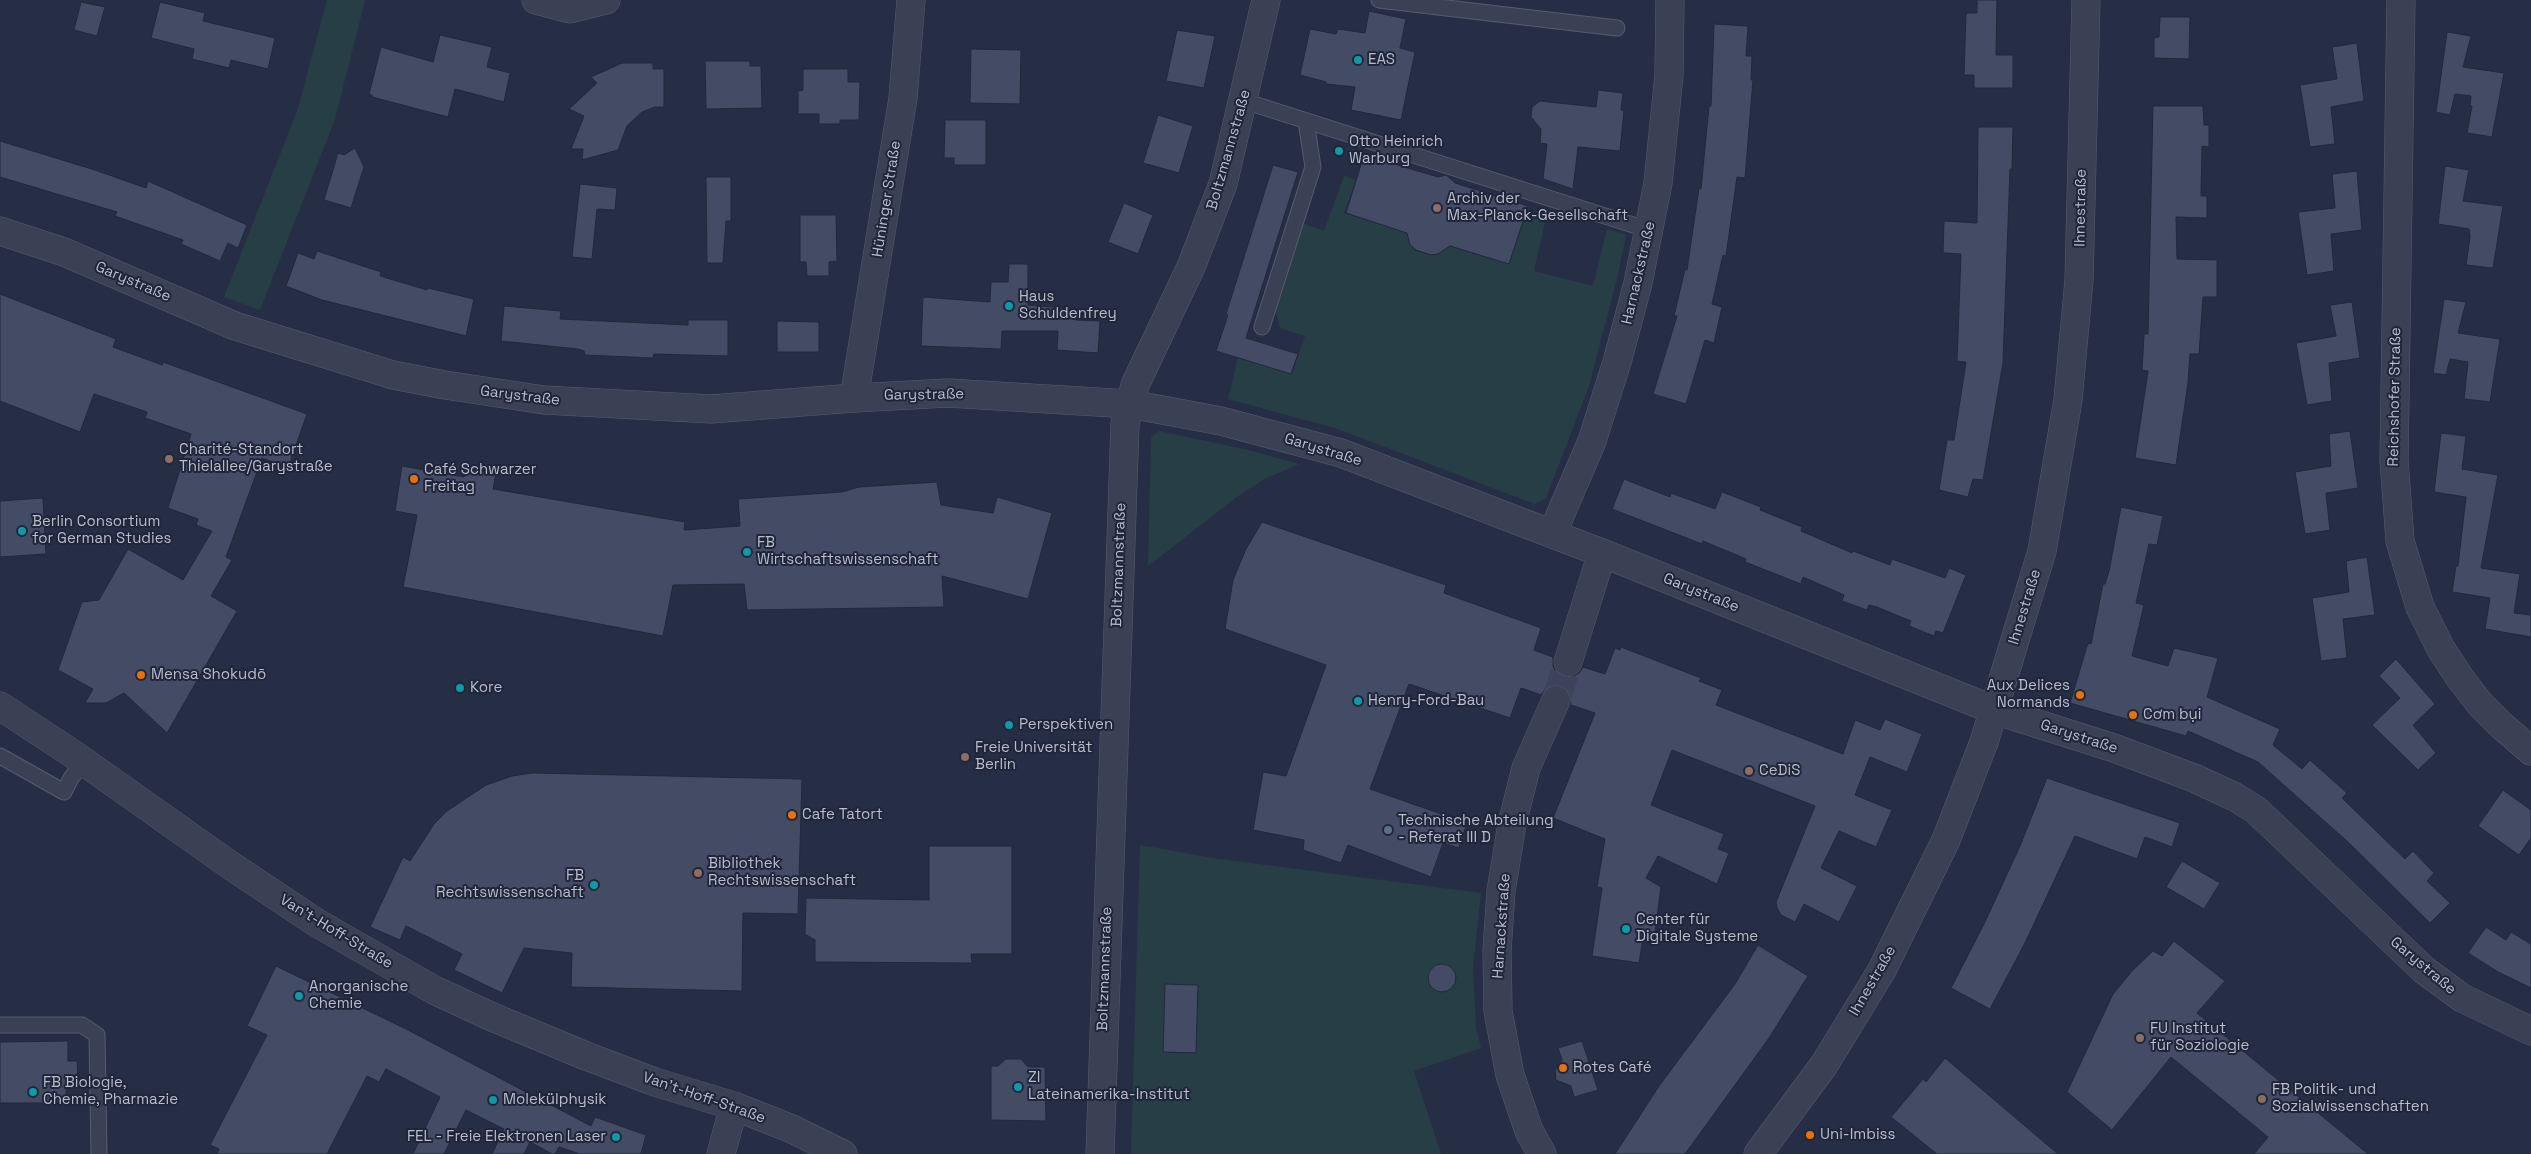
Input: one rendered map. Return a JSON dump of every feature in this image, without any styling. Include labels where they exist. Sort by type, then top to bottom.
[{"type":"street","points":[[536,0],[570,8],[606,0]]},
{"type":"street","name":"Hüninger Straße","points":[[854,398],[903,98],[910,0]]},
{"type":"street","name":"Boltzmannstraße","points":[[1100,1154],[1124,424],[1135,385],[1198,248],[1223,184],[1244,101],[1266,0]]},
{"type":"street","name":"Harnackstraße","points":[[1552,534],[1592,441],[1617,362],[1638,283],[1658,184],[1669,75],[1670,0]]},
{"type":"street","name":"Ihnestraße","points":[[1758,1154],[1824,1064],[1882,970],[1946,840],[1994,710],[2042,551],[2068,400],[2079,280],[2086,0]]},
{"type":"street","name":"Reichshofer Straße","points":[[2401,0],[2394,460],[2400,541],[2420,606],[2441,649],[2480,704],[2531,751]]},
{"type":"street","name":"Garystraße","points":[[0,231],[64,252],[235,326],[394,375],[419,380],[544,400],[711,409],[948,393],[1130,404],[1222,422],[1341,453],[1602,553],[1994,710],[2114,748],[2194,778],[2235,797],[2256,810],[2424,970],[2462,998],[2531,1032]]},
{"type":"street","points":[[1568,662],[1602,553]]},
{"type":"street","name":"Harnackstraße","points":[[1542,1154],[1529,1130],[1510,1075],[1498,1012],[1498,951],[1501,891],[1512,824],[1526,768],[1556,700]]},
{"type":"street","name":"Van't-Hoff-Straße","points":[[0,706],[84,762],[230,865],[318,923],[434,990],[498,1020],[595,1059],[655,1082],[734,1106],[792,1129],[843,1154]]},
{"type":"street","points":[[721,1154],[734,1106]]},
{"type":"lane","points":[[1379,0],[1617,28]]},
{"type":"lane","points":[[1244,101],[1649,230]]},
{"type":"lane","points":[[1262,327],[1313,167],[1306,121]]},
{"type":"lane","points":[[0,756],[64,792],[71,778],[84,762]]},
{"type":"lane","points":[[0,1025],[82,1025],[97,1035],[99,1154]]},
{"type":"shaded area","points":[[327,0],[365,0],[335,119],[260,310],[224,297],[298,109]]},
{"type":"shaded area","points":[[1344,176],[1356,180],[1344,213],[1414,235],[1408,238],[1410,245],[1416,251],[1431,255],[1443,251],[1443,244],[1508,264],[1526,211],[1546,217],[1534,271],[1593,286],[1607,229],[1626,235],[1589,386],[1546,498],[1535,504],[1335,428],[1228,399],[1238,358],[1292,374],[1305,336],[1280,328],[1273,301],[1298,222],[1324,231]]},
{"type":"shaded area","points":[[1159,431],[1248,450],[1299,464],[1266,478],[1238,496],[1148,566],[1151,438]]},
{"type":"shaded area","points":[[1140,845],[1212,858],[1481,893],[1473,967],[1476,1029],[1481,1048],[1414,1071],[1441,1154],[1131,1154]]},
{"type":"building","points":[[1977,0],[1997,0],[1996,55],[2013,55],[2013,88],[1974,88],[1974,75],[1964,75],[1966,13],[1977,13]]},
{"type":"building","points":[[81,2],[105,7],[97,36],[74,30]]},
{"type":"building","points":[[160,2],[205,13],[203,21],[275,38],[268,69],[231,60],[229,68],[192,59],[194,49],[151,38]]},
{"type":"building","name":"EAS","points":[[1369,11],[1406,19],[1400,48],[1415,52],[1401,120],[1351,110],[1355,87],[1326,84],[1326,82],[1300,75],[1310,29],[1336,34],[1338,29],[1365,33]]},
{"type":"building","points":[[2160,17],[2190,17],[2189,59],[2154,58],[2154,38],[2159,37]]},
{"type":"building","points":[[1714,24],[1748,26],[1746,56],[1752,56],[1751,80],[1753,80],[1745,178],[1737,177],[1726,256],[1723,255],[1712,304],[1722,307],[1714,343],[1705,340],[1686,404],[1653,394],[1677,316],[1674,316],[1685,269],[1687,270],[1699,188],[1701,189],[1709,106],[1711,106]]},
{"type":"building","points":[[1177,30],[1215,36],[1204,88],[1166,81]]},
{"type":"building","points":[[2447,32],[2471,36],[2463,67],[2504,73],[2492,137],[2467,133],[2472,106],[2470,106],[2471,96],[2455,94],[2450,115],[2436,112]]},
{"type":"building","points":[[440,35],[492,47],[487,67],[510,73],[504,102],[455,89],[448,117],[372,97],[369,94],[381,47],[433,62]]},
{"type":"building","points":[[2357,43],[2364,101],[2331,107],[2335,144],[2310,147],[2300,85],[2337,79],[2332,47]]},
{"type":"building","points":[[971,49],[1021,50],[1020,104],[970,103]]},
{"type":"building","points":[[705,61],[750,61],[750,66],[761,66],[762,108],[706,109]]},
{"type":"building","points":[[622,63],[653,63],[653,69],[664,69],[664,107],[655,107],[642,112],[627,126],[618,150],[582,160],[583,149],[571,149],[584,116],[569,109],[597,83],[591,77]]},
{"type":"building","points":[[803,69],[848,69],[848,82],[860,82],[859,120],[840,120],[840,124],[819,124],[819,114],[798,114],[798,91],[803,90]]},
{"type":"building","points":[[1598,90],[1623,93],[1621,110],[1624,111],[1620,151],[1578,147],[1573,189],[1543,179],[1547,144],[1540,143],[1541,129],[1531,117],[1532,107],[1540,101],[1596,107]]},
{"type":"building","points":[[2153,106],[2203,106],[2204,125],[2209,125],[2209,147],[2202,146],[2201,196],[2207,196],[2207,218],[2176,217],[2177,259],[2217,260],[2217,297],[2203,297],[2199,354],[2190,354],[2188,383],[2176,465],[2135,458],[2148,371],[2142,370],[2144,334],[2148,334]]},
{"type":"building","points":[[1158,115],[1193,126],[1179,173],[1143,163]]},
{"type":"building","points":[[945,120],[986,120],[986,165],[954,165],[954,158],[944,158]]},
{"type":"building","points":[[1978,127],[2013,127],[2012,169],[2010,169],[2003,363],[1983,480],[1973,479],[1968,497],[1939,490],[1947,440],[1954,440],[1966,362],[1957,361],[1961,254],[1943,253],[1944,221],[1977,223]]},
{"type":"building","points":[[0,141],[95,170],[146,188],[148,181],[247,225],[238,248],[228,243],[220,261],[181,244],[183,240],[115,216],[117,212],[0,177]]},
{"type":"building","points":[[355,148],[364,167],[351,208],[324,200],[338,153],[344,155]]},
{"type":"building","name":"Archiv der Max-Planck-Gesellschaft","points":[[1364,155],[1438,177],[1446,175],[1455,183],[1528,206],[1509,264],[1450,246],[1438,254],[1431,255],[1416,250],[1410,245],[1407,233],[1346,213]]},
{"type":"building","points":[[1273,165],[1298,172],[1246,338],[1298,354],[1291,374],[1216,351]]},
{"type":"building","points":[[2445,166],[2469,170],[2463,201],[2503,206],[2493,268],[2466,265],[2470,237],[2469,229],[2438,224]]},
{"type":"building","points":[[2357,171],[2362,230],[2331,234],[2334,271],[2307,275],[2298,212],[2335,208],[2332,174]]},
{"type":"building","points":[[706,177],[731,177],[731,221],[726,221],[723,263],[707,263]]},
{"type":"building","points":[[580,184],[617,188],[615,210],[597,209],[592,259],[572,257]]},
{"type":"building","points":[[1124,203],[1153,215],[1138,254],[1108,242]]},
{"type":"building","points":[[800,215],[836,215],[837,261],[829,262],[829,276],[807,276],[806,262],[800,262]]},
{"type":"building","points":[[317,251],[381,272],[380,276],[427,290],[428,288],[474,299],[466,336],[322,300],[286,286],[298,253],[314,259]]},
{"type":"building","points":[[1009,264],[1028,264],[1028,305],[1076,309],[1076,320],[1100,321],[1098,353],[1057,350],[1058,331],[1002,331],[1001,349],[921,346],[923,297],[990,302],[991,282],[1008,282]]},
{"type":"building","points":[[0,294],[116,339],[113,347],[162,365],[163,362],[307,414],[288,468],[262,458],[226,557],[232,560],[211,596],[237,611],[167,733],[124,693],[106,703],[85,703],[93,689],[58,670],[82,602],[99,600],[128,549],[183,580],[212,531],[196,525],[198,519],[168,508],[191,434],[145,418],[147,412],[94,394],[80,432],[0,401]]},
{"type":"building","points":[[2444,299],[2466,302],[2458,333],[2500,339],[2490,402],[2464,399],[2468,362],[2450,359],[2446,375],[2433,373]]},
{"type":"building","points":[[2352,302],[2360,358],[2329,363],[2332,401],[2307,405],[2296,343],[2336,336],[2330,305]]},
{"type":"building","points":[[504,306],[561,311],[560,319],[688,325],[688,320],[728,320],[728,356],[654,354],[653,358],[585,355],[584,351],[578,349],[501,341]]},
{"type":"building","points":[[777,321],[819,322],[819,352],[777,352]]},
{"type":"building","points":[[2350,431],[2358,488],[2326,493],[2330,530],[2305,534],[2295,472],[2331,466],[2329,434]]},
{"type":"building","points":[[2441,433],[2466,436],[2462,469],[2498,475],[2481,568],[2520,574],[2514,613],[2531,615],[2531,637],[2485,629],[2490,598],[2452,592],[2456,566],[2458,566],[2466,497],[2434,492]]},
{"type":"building","name":"FB Wirtschaftswissenschaft","points":[[402,466],[464,477],[466,468],[496,473],[493,489],[685,522],[684,530],[740,526],[738,499],[842,492],[859,487],[937,482],[941,505],[993,513],[997,497],[1052,513],[1028,599],[942,576],[944,607],[747,610],[744,584],[673,585],[663,636],[403,587],[417,515],[395,511]]},
{"type":"building","points":[[1624,479],[1670,497],[1671,493],[1715,509],[1722,492],[1761,507],[1760,510],[1802,527],[1801,531],[1852,553],[1853,551],[1890,565],[1892,559],[1945,578],[1949,568],[1966,575],[1943,633],[1936,631],[1934,636],[1909,626],[1911,621],[1877,607],[1869,605],[1867,610],[1842,601],[1844,595],[1803,577],[1801,584],[1745,562],[1746,559],[1703,541],[1702,544],[1612,509]]},
{"type":"building","name":"Berlin Consortium for German Studies","points":[[43,498],[46,554],[0,557],[0,501]]},
{"type":"building","points":[[2121,507],[2163,516],[2157,545],[2149,544],[2136,603],[2144,605],[2132,656],[2168,666],[2174,648],[2218,658],[2207,697],[2280,729],[2273,745],[2302,769],[2310,760],[2347,793],[2342,798],[2405,859],[2413,851],[2434,873],[2427,881],[2450,903],[2430,923],[2349,843],[2258,762],[2188,731],[2186,736],[2070,703],[2088,643],[2091,644],[2103,584],[2105,584],[2109,571]]},
{"type":"building","points":[[1262,522],[1446,585],[1444,593],[1541,628],[1534,650],[1553,657],[1553,666],[1556,672],[1563,677],[1572,677],[1579,673],[1583,667],[1605,674],[1615,648],[1620,650],[1621,647],[1701,678],[1699,681],[1722,690],[1716,705],[1843,754],[1855,720],[1880,730],[1885,719],[1922,734],[1907,772],[1870,757],[1855,795],[1892,810],[1876,847],[1839,831],[1821,868],[1857,886],[1839,922],[1804,904],[1795,922],[1781,915],[1777,908],[1776,902],[1815,806],[1672,750],[1651,805],[1724,834],[1718,849],[1729,853],[1717,884],[1658,856],[1646,878],[1661,887],[1654,941],[1643,939],[1639,963],[1592,956],[1602,888],[1597,887],[1605,839],[1553,818],[1595,713],[1571,705],[1569,691],[1555,684],[1547,687],[1541,695],[1521,688],[1510,718],[1409,684],[1370,789],[1467,823],[1459,848],[1443,843],[1431,877],[1348,845],[1341,863],[1303,850],[1304,840],[1253,830],[1263,772],[1286,776],[1326,665],[1225,629],[1233,580],[1246,549]]},
{"type":"building","points":[[2367,557],[2375,615],[2343,619],[2347,658],[2321,661],[2312,598],[2349,592],[2346,561]]},
{"type":"building","points":[[2396,659],[2435,704],[2413,725],[2436,753],[2418,770],[2372,725],[2400,698],[2379,676]]},
{"type":"building","name":"FB Rechtswissenschaft","points":[[532,773],[802,779],[798,914],[743,913],[742,991],[571,987],[572,953],[524,948],[502,993],[454,970],[462,954],[406,926],[400,940],[370,927],[403,857],[410,861],[434,824],[447,811],[486,785],[512,776]]},
{"type":"building","points":[[2047,778],[2180,823],[2172,847],[2145,837],[2137,859],[2075,836],[2025,943],[1990,1009],[1951,988],[1984,924],[2020,846]]},
{"type":"building","points":[[2503,790],[2531,810],[2531,838],[2519,855],[2478,826]]},
{"type":"building","points":[[929,846],[1012,846],[1012,954],[971,954],[972,963],[815,962],[815,940],[805,934],[806,898],[929,900]]},
{"type":"building","points":[[2182,861],[2220,883],[2204,909],[2166,887]]},
{"type":"building","points":[[2486,927],[2506,940],[2511,932],[2531,944],[2531,988],[2498,972],[2468,953]]},
{"type":"building","points":[[2174,941],[2225,981],[2197,1013],[2368,1154],[2254,1154],[2268,1137],[2171,1057],[2112,1130],[2067,1092],[2113,994],[2132,971],[2153,951],[2162,956]]},
{"type":"building","points":[[1758,945],[1808,976],[1769,1038],[1685,1154],[1615,1154],[1659,1086],[1735,984]]},
{"type":"building","points":[[1442,964],[1452,968],[1456,978],[1452,988],[1442,992],[1432,988],[1428,978],[1432,968]]},
{"type":"building","points":[[276,966],[406,1029],[591,1126],[595,1117],[646,1135],[641,1154],[580,1154],[559,1147],[555,1154],[552,1154],[530,1142],[524,1154],[492,1154],[504,1129],[466,1110],[444,1154],[413,1154],[440,1097],[386,1069],[379,1082],[367,1076],[327,1154],[217,1154],[219,1149],[210,1145],[267,1035],[247,1026]]},
{"type":"building","points":[[1165,984],[1198,985],[1196,1053],[1163,1052]]},
{"type":"building","name":"FB Biologie, Chemie, Pharmazie","points":[[68,1041],[68,1061],[77,1061],[78,1081],[66,1081],[66,1103],[0,1103],[0,1042]]},
{"type":"building","points":[[1582,1041],[1598,1090],[1574,1097],[1571,1086],[1556,1080],[1555,1070],[1562,1060],[1558,1048]]},
{"type":"building","points":[[1945,1058],[2058,1154],[1937,1154],[1891,1117],[1923,1079],[1926,1082]]},
{"type":"building","name":"ZI Lateinamerika-Institut","points":[[1006,1059],[1021,1059],[1028,1067],[1045,1067],[1046,1121],[991,1120],[991,1066],[998,1066]]},
{"type":"tunnel","points":[[1556,700],[1568,662]]},
{"type":"place","name":"EAS","points":[[1358,60]]},
{"type":"place","name":"Otto Heinrich Warburg","points":[[1339,151]]},
{"type":"place","name":"Archiv der Max-Planck-Gesellschaft","points":[[1437,208]]},
{"type":"place","name":"Haus Schuldenfrey","points":[[1009,306]]},
{"type":"place","name":"Charité-Standort Thielallee/Garystraße","points":[[169,459]]},
{"type":"place","name":"Café Schwarzer Freitag","points":[[414,479]]},
{"type":"place","name":"Berlin Consortium for German Studies","points":[[22,531]]},
{"type":"place","name":"FB Wirtschaftswissenschaft","points":[[747,552]]},
{"type":"place","name":"Mensa Shokudō","points":[[141,675]]},
{"type":"place","name":"Kore","points":[[460,688]]},
{"type":"place","name":"Aux Delices Normands","points":[[2080,695]]},
{"type":"place","name":"Henry-Ford-Bau","points":[[1358,701]]},
{"type":"place","name":"Cơm bụi","points":[[2133,715]]},
{"type":"place","name":"Perspektiven","points":[[1009,725]]},
{"type":"place","name":"Freie Universität Berlin","points":[[965,757]]},
{"type":"place","name":"CeDiS","points":[[1749,771]]},
{"type":"place","name":"Cafe Tatort","points":[[792,815]]},
{"type":"place","name":"Technische Abteilung - Referat III D","points":[[1388,830]]},
{"type":"place","name":"Bibliothek Rechtswissenschaft","points":[[698,873]]},
{"type":"place","name":"FB Rechtswissenschaft","points":[[594,885]]},
{"type":"place","name":"Center für Digitale Systeme","points":[[1626,929]]},
{"type":"place","name":"Anorganische Chemie","points":[[299,996]]},
{"type":"place","name":"FU Institut für Soziologie","points":[[2140,1038]]},
{"type":"place","name":"Rotes Café","points":[[1563,1068]]},
{"type":"place","name":"ZI Lateinamerika-Institut","points":[[1018,1087]]},
{"type":"place","name":"FB Biologie, Chemie, Pharmazie","points":[[33,1092]]},
{"type":"place","name":"FB Politik- und Sozialwissenschaften","points":[[2262,1099]]},
{"type":"place","name":"Molekülphysik","points":[[493,1100]]},
{"type":"place","name":"Uni-Imbiss","points":[[1810,1135]]},
{"type":"place","name":"FEL - Freie Elektronen Laser","points":[[616,1137]]}]
